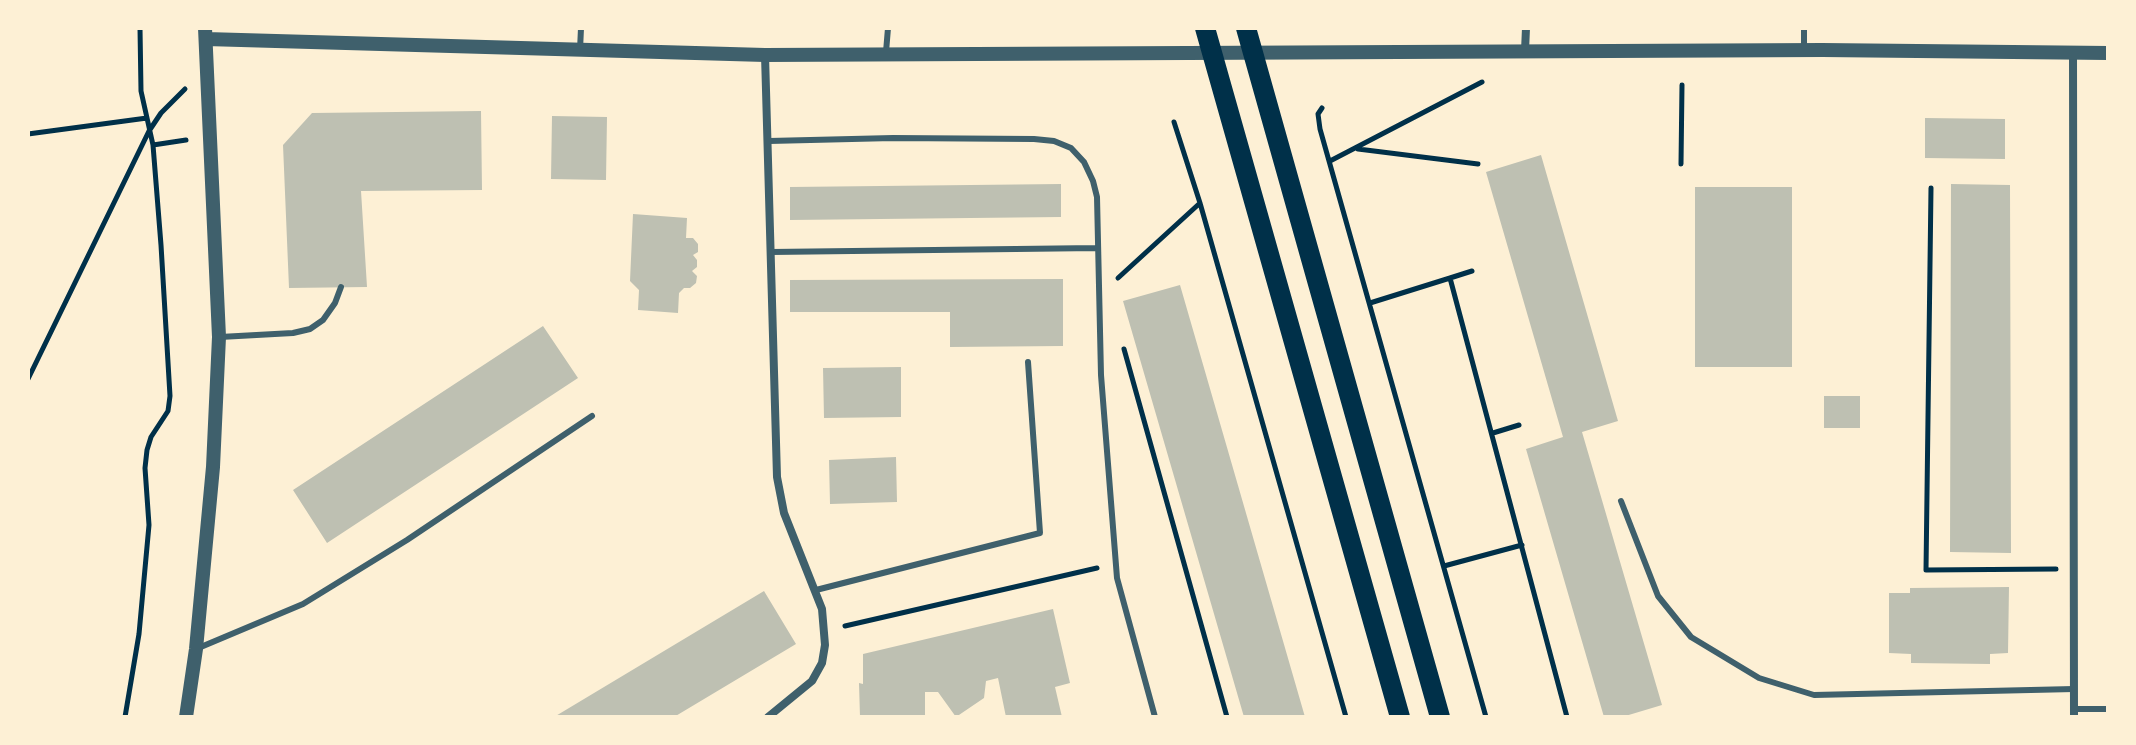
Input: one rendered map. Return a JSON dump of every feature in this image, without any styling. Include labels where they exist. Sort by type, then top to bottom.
[{"type":"main road","points":[[1205,28],[1400,717]]},
{"type":"main road","points":[[1246,28],[1440,717]]},
{"type":"street","points":[[1525,51],[1526,28]]},
{"type":"street","points":[[186,717],[196,649],[213,467],[219,337],[206,33],[765,55],[1804,50],[2108,53]]},
{"type":"street","points":[[2073,53],[2074,713]]},
{"type":"street","points":[[765,55],[777,477],[784,513],[816,590],[825,630],[822,663],[812,681],[768,717]]},
{"type":"lane","points":[[580,50],[581,28]]},
{"type":"lane","points":[[886,53],[888,28]]},
{"type":"lane","points":[[1804,28],[1804,50]]},
{"type":"lane","points":[[769,141],[893,138],[1054,141],[1071,148],[1084,162],[1097,197],[1101,375],[1117,578],[1155,717]]},
{"type":"lane","points":[[771,252],[1097,248]]},
{"type":"lane","points":[[219,337],[293,333],[310,329],[323,320],[341,287]]},
{"type":"lane","points":[[816,590],[1040,533],[1028,362]]},
{"type":"lane","points":[[196,649],[303,604],[407,540],[592,416]]},
{"type":"lane","points":[[1621,501],[1658,596],[1691,637],[1759,678],[1814,695],[2074,689]]},
{"type":"lane","points":[[2074,713],[2108,709]]},
{"type":"path","points":[[125,717],[139,634],[149,525],[145,468],[147,450],[151,437],[168,411],[170,396],[161,245],[149,131],[141,91],[140,28]]},
{"type":"path","points":[[1330,161],[1482,82]]},
{"type":"path","points":[[1681,164],[1682,85]]},
{"type":"path","points":[[28,379],[149,131],[185,88]]},
{"type":"path","points":[[1322,108],[1318,114],[1330,161],[1486,717]]},
{"type":"path","points":[[28,134],[147,118]]},
{"type":"path","points":[[1174,122],[1200,203],[1346,717]]},
{"type":"path","points":[[1357,149],[1478,164]]},
{"type":"path","points":[[1931,188],[1926,570],[2056,569]]},
{"type":"path","points":[[1113,283],[1200,203]]},
{"type":"path","points":[[1369,303],[1472,271]]},
{"type":"path","points":[[1450,278],[1567,717]]},
{"type":"path","points":[[1122,340],[1227,717]]},
{"type":"path","points":[[1493,433],[1519,425]]},
{"type":"path","points":[[1444,566],[1522,545]]},
{"type":"path","points":[[825,630],[1116,563]]},
{"type":"building","points":[[481,111],[482,190],[361,191],[367,287],[289,288],[283,145],[312,113]]},
{"type":"building","points":[[552,116],[607,117],[606,180],[551,179]]},
{"type":"building","points":[[1925,118],[2005,119],[2005,159],[1925,158]]},
{"type":"building","points":[[1541,155],[1618,421],[1582,432],[1662,705],[1622,717],[1604,717],[1526,449],[1563,437],[1486,172]]},
{"type":"building","points":[[1061,184],[1061,217],[790,220],[790,187]]},
{"type":"building","points":[[1951,184],[2010,185],[2011,553],[1950,552]]},
{"type":"building","points":[[1695,187],[1792,187],[1792,367],[1695,367]]},
{"type":"building","points":[[633,214],[687,218],[686,238],[693,238],[698,244],[698,252],[693,255],[697,267],[692,271],[697,276],[696,283],[679,293],[678,313],[638,310],[639,290],[630,281]]},
{"type":"building","points":[[1063,279],[1063,346],[950,347],[950,312],[790,312],[790,280]]},
{"type":"building","points":[[1180,285],[1305,717],[1244,717],[1123,301]]},
{"type":"building","points":[[543,326],[578,378],[327,543],[293,490]]},
{"type":"building","points":[[901,367],[901,417],[824,418],[823,368]]},
{"type":"building","points":[[1824,396],[1860,396],[1860,428],[1824,428]]},
{"type":"building","points":[[896,457],[897,502],[830,504],[829,460]]},
{"type":"building","points":[[2009,587],[2008,653],[1990,654],[1990,664],[1911,663],[1911,654],[1889,653],[1889,593],[1910,593],[1910,588]]},
{"type":"building","points":[[764,591],[796,644],[674,717],[554,717]]},
{"type":"building","points":[[1053,609],[1070,683],[1055,687],[1062,717],[1006,717],[998,678],[986,681],[984,698],[956,717],[938,692],[925,692],[925,717],[860,717],[859,683],[863,684],[863,654]]}]
